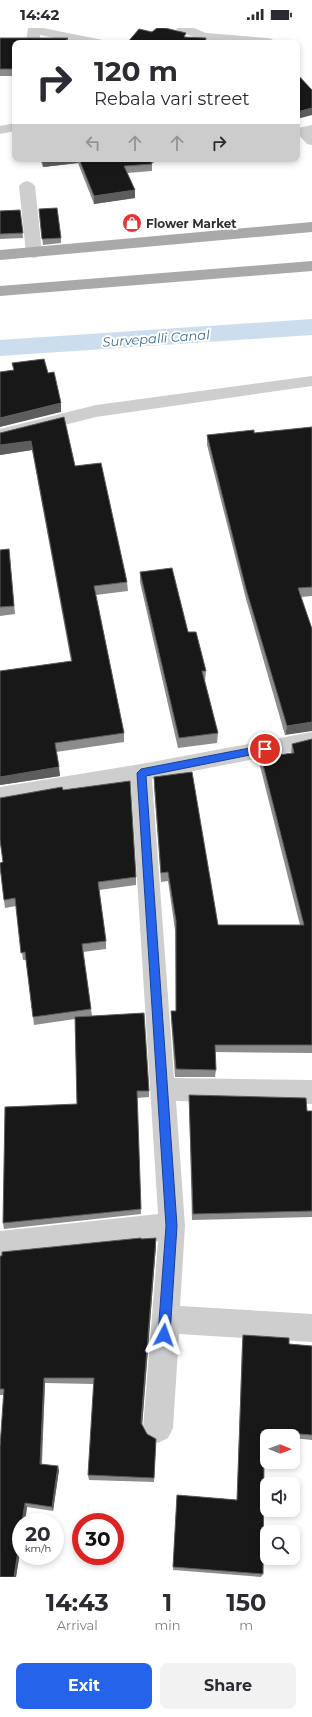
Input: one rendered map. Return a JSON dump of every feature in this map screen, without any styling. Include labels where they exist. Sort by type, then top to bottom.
[{"type":"main road","points":[[0,256],[312,227]]},
{"type":"main road","points":[[0,291],[312,266]]},
{"type":"street","points":[[183,28],[204,37],[242,40]]},
{"type":"street","points":[[34,34],[77,40]]},
{"type":"street","points":[[0,130],[12,128]]},
{"type":"street","points":[[27,186],[34,253]]},
{"type":"street","points":[[0,435],[96,411],[312,381]]},
{"type":"street","points":[[0,796],[141,773],[312,740]]},
{"type":"street","points":[[141,773],[172,1226],[158,1428]]},
{"type":"street","points":[[163,1089],[312,1092]]},
{"type":"street","points":[[0,1244],[172,1226]]},
{"type":"street","points":[[165,1319],[312,1328]]},
{"type":"building","points":[[157,28],[165,28],[186,33],[184,37],[206,38],[206,40],[130,40],[139,29],[152,32]]},
{"type":"building","points":[[0,38],[68,38],[66,40],[12,40],[12,69],[0,69]]},
{"type":"building","points":[[300,77],[312,90],[312,108],[300,111]]},
{"type":"building","points":[[80,162],[152,162],[152,164],[124,166],[135,190],[94,196]]},
{"type":"building","points":[[57,208],[61,238],[42,239],[39,209]]},
{"type":"building","points":[[20,210],[23,233],[0,234],[0,211]]},
{"type":"building","points":[[44,359],[48,373],[54,372],[61,403],[0,418],[0,372],[14,370],[12,363]]},
{"type":"building","points":[[64,417],[75,466],[101,463],[127,582],[94,586],[124,733],[55,743],[59,767],[0,777],[0,671],[72,661],[31,441],[0,445],[0,433]]},
{"type":"building","points":[[312,427],[312,587],[298,588],[312,629],[312,722],[287,726],[246,589],[207,435],[254,430],[254,433]]},
{"type":"building","points":[[9,549],[14,606],[0,607],[0,550]]},
{"type":"building","points":[[172,568],[188,632],[196,632],[206,671],[202,671],[218,733],[179,738],[140,572]]},
{"type":"building","points":[[312,739],[312,1045],[215,1045],[216,1070],[176,1069],[171,1011],[176,1011],[176,921],[168,872],[161,873],[154,777],[192,772],[218,925],[304,925],[261,757],[294,753],[292,744]]},
{"type":"building","points":[[130,781],[136,877],[98,882],[106,941],[82,944],[91,1009],[33,1017],[25,952],[21,953],[15,898],[4,900],[0,866],[0,863],[3,862],[0,840],[0,798],[62,787],[63,790]]},
{"type":"building","points":[[144,1013],[149,1091],[137,1091],[141,1209],[3,1223],[5,1107],[77,1104],[75,1017]]},
{"type":"building","points":[[189,1095],[306,1098],[307,1111],[312,1111],[312,1211],[193,1214]]},
{"type":"building","points":[[141,1238],[156,1238],[141,1423],[147,1434],[156,1439],[154,1478],[88,1475],[94,1378],[44,1378],[40,1464],[58,1466],[52,1507],[25,1503],[23,1513],[12,1513],[12,1565],[16,1565],[14,1577],[0,1577],[0,1447],[4,1389],[0,1389],[0,1256],[2,1256],[2,1252]]},
{"type":"building","points":[[243,1335],[289,1338],[289,1344],[312,1346],[312,1435],[300,1434],[300,1429],[260,1429],[260,1469],[264,1469],[264,1477],[260,1477],[260,1517],[264,1517],[263,1525],[260,1525],[260,1565],[263,1565],[263,1574],[173,1567],[177,1495],[237,1500]]},
{"type":"waterway","name":"Survepalli Canal","points":[[0,348],[312,327]]},
{"type":"place","name":"Flower Market","points":[[132,223]]},
{"type":"route","points":[[164,1335],[172,1226],[141,773],[265,749]]}]
